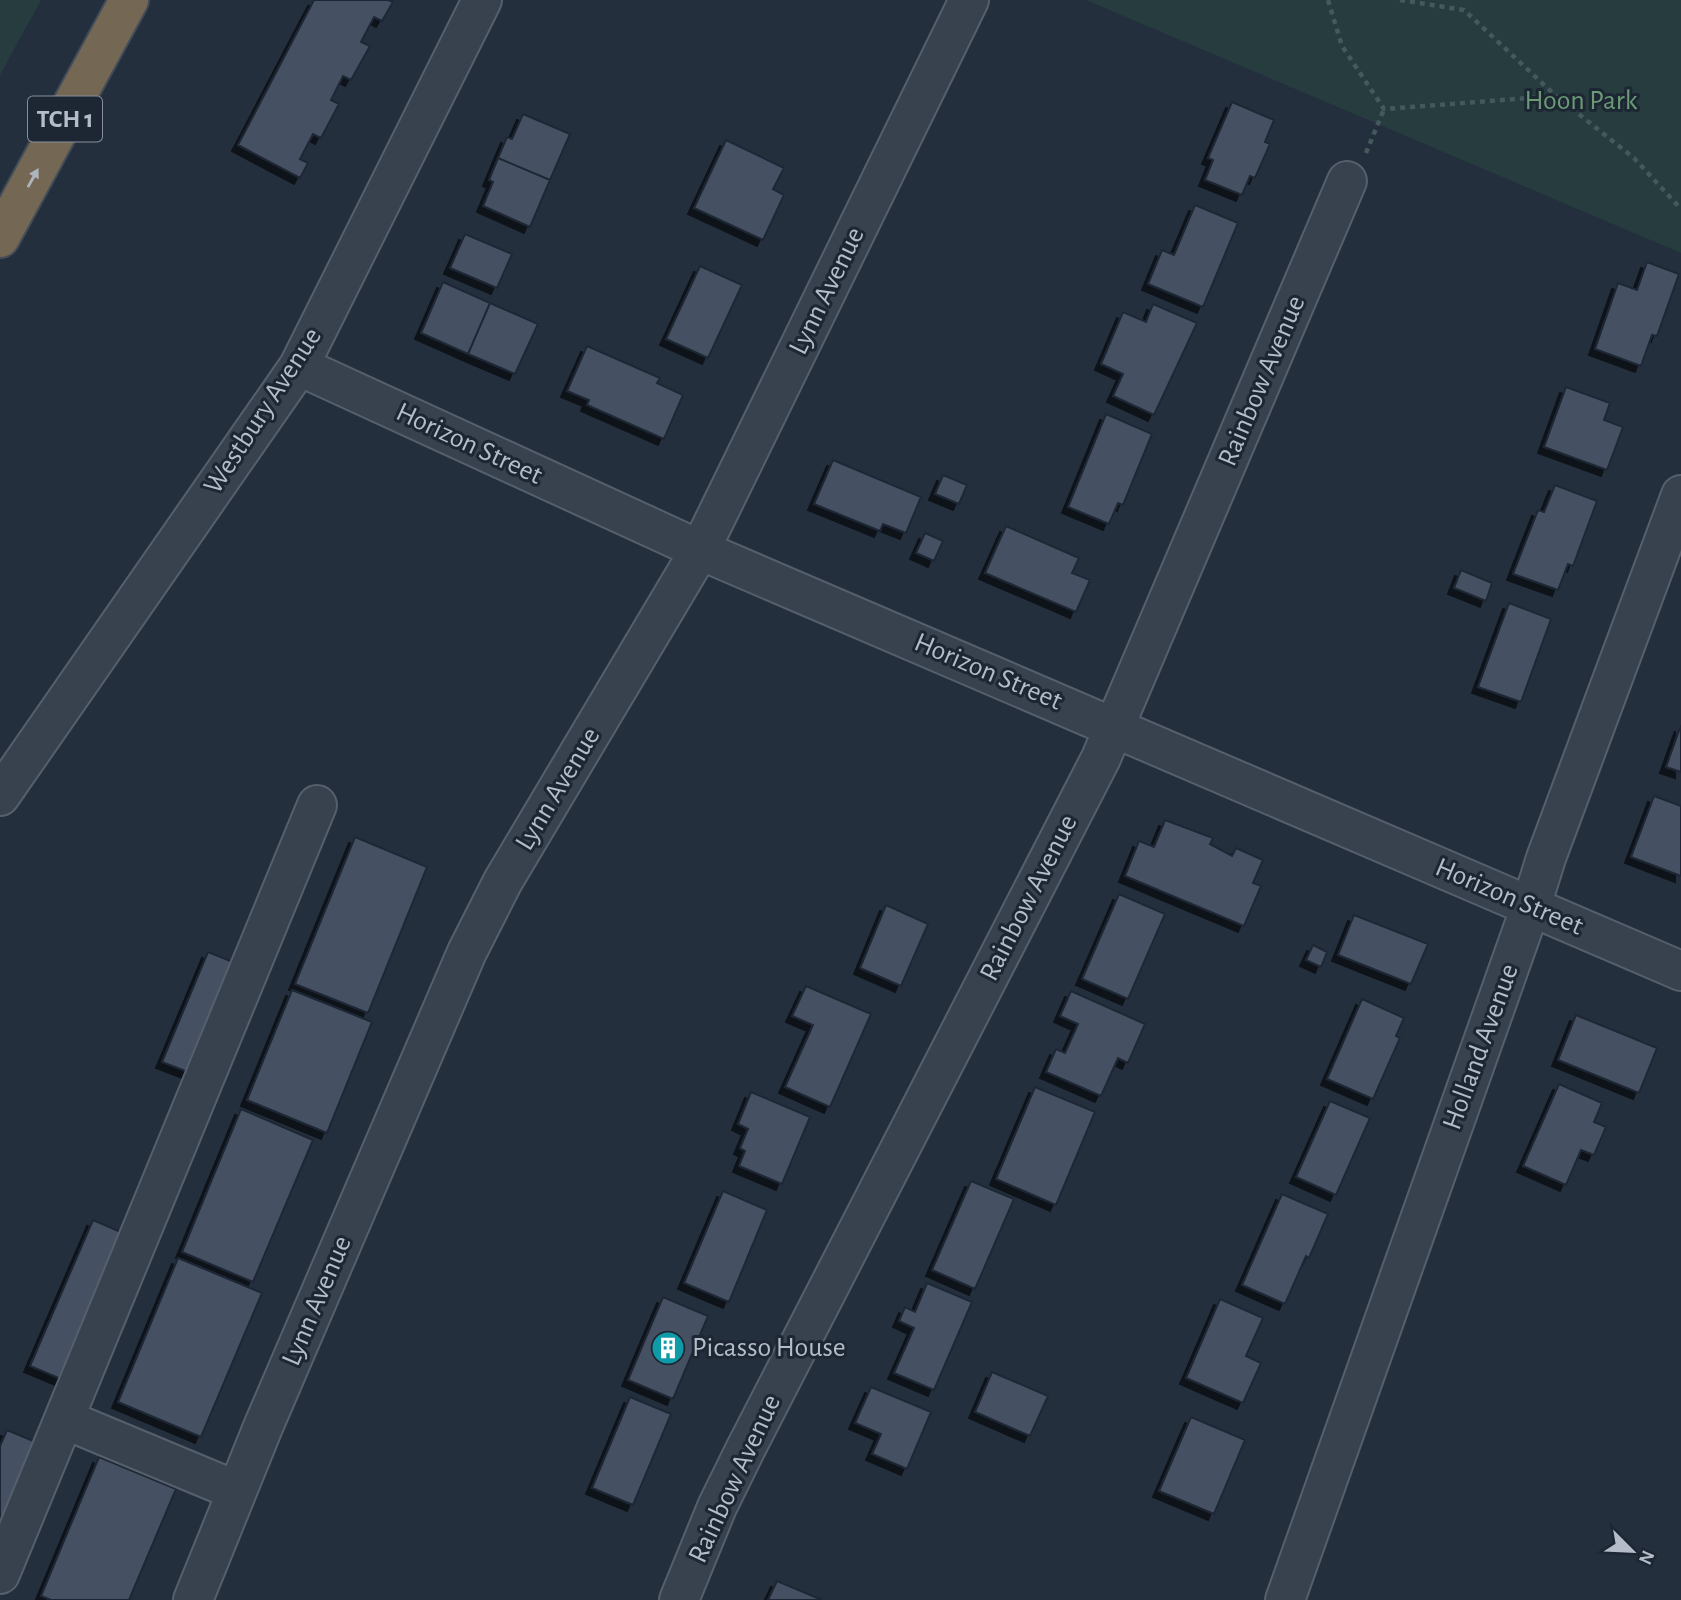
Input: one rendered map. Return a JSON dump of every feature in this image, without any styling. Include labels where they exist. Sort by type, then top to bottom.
[{"type":"highway","name":"TCH 1","points":[[0,238],[130,0]]},
{"type":"street","name":"Westbury Avenue","points":[[0,796],[299,366],[482,0]]},
{"type":"street","name":"Lynn Avenue","points":[[192,1600],[467,952],[503,881],[700,550],[970,0]]},
{"type":"street","name":"Rainbow Avenue","points":[[679,1600],[717,1507],[745,1450],[1101,758],[1357,166]]},
{"type":"street","name":"Horizon Street","points":[[299,366],[700,550],[1681,971]]},
{"type":"street","name":"Holland Avenue","points":[[1285,1600],[1546,858],[1681,495]]},
{"type":"street","points":[[0,1574],[317,805]]},
{"type":"street","points":[[64,1419],[237,1492]]},
{"type":"path","points":[[1328,0],[1342,46],[1384,109]]},
{"type":"path","points":[[1400,0],[1464,10],[1556,96],[1634,158],[1681,209]]},
{"type":"path","points":[[1384,109],[1556,96]]},
{"type":"path","points":[[1357,166],[1384,109]]},
{"type":"green space","points":[[0,0],[41,0],[0,75]]},
{"type":"green space","name":"Hoon Park","points":[[1086,0],[1681,0],[1681,253]]},
{"type":"building","points":[[314,0],[393,2],[382,21],[374,17],[361,42],[370,46],[351,80],[343,76],[331,100],[339,104],[321,138],[313,134],[300,159],[308,163],[300,178],[238,145]]},
{"type":"building","points":[[1232,102],[1274,120],[1265,142],[1270,144],[1255,178],[1250,176],[1242,195],[1205,180],[1213,160],[1208,158]]},
{"type":"building","points":[[523,114],[570,134],[550,180],[498,158],[507,137],[512,139]]},
{"type":"building","points":[[726,140],[784,168],[773,189],[784,195],[763,240],[694,208]]},
{"type":"building","points":[[498,158],[550,180],[530,227],[483,206],[493,182],[489,180]]},
{"type":"building","points":[[1195,205],[1238,223],[1203,307],[1148,284],[1162,250],[1174,255]]},
{"type":"building","points":[[465,234],[512,254],[497,288],[450,268]]},
{"type":"building","points":[[1647,262],[1679,274],[1657,336],[1652,335],[1641,366],[1595,349],[1618,283],[1637,290]]},
{"type":"building","points":[[700,266],[742,285],[708,358],[666,339]]},
{"type":"building","points":[[443,282],[490,303],[468,354],[421,333]]},
{"type":"building","points":[[490,303],[538,324],[515,374],[468,354]]},
{"type":"building","points":[[1153,304],[1197,323],[1154,415],[1113,396],[1123,374],[1101,364],[1123,312],[1146,322]]},
{"type":"building","points":[[587,346],[660,378],[657,383],[683,395],[664,439],[587,405],[589,400],[567,391]]},
{"type":"building","points":[[1566,387],[1610,403],[1604,420],[1623,427],[1607,470],[1544,447]]},
{"type":"building","points":[[1106,414],[1152,434],[1123,505],[1118,503],[1109,524],[1068,507]]},
{"type":"building","points":[[833,460],[921,497],[906,533],[883,524],[880,531],[814,504]]},
{"type":"building","points":[[943,475],[967,485],[959,504],[935,494]]},
{"type":"building","points":[[1555,485],[1597,501],[1573,566],[1568,564],[1558,590],[1513,574],[1538,510],[1544,512]]},
{"type":"building","points":[[1006,526],[1079,558],[1072,573],[1090,580],[1076,612],[985,573]]},
{"type":"building","points":[[925,533],[943,541],[934,561],[916,553]]},
{"type":"building","points":[[1461,570],[1492,583],[1486,601],[1454,588]]},
{"type":"building","points":[[1509,603],[1551,619],[1521,702],[1478,687]]},
{"type":"building","points":[[1681,725],[1681,772],[1666,767]]},
{"type":"building","points":[[1654,796],[1681,806],[1681,876],[1631,857]]},
{"type":"building","points":[[1165,820],[1213,838],[1210,844],[1232,856],[1236,848],[1263,860],[1253,883],[1261,886],[1244,926],[1125,876],[1139,841],[1154,847]]},
{"type":"building","points":[[355,837],[427,867],[368,1013],[295,984]]},
{"type":"building","points":[[1119,894],[1165,914],[1128,999],[1082,979]]},
{"type":"building","points":[[886,905],[928,924],[901,986],[860,968]]},
{"type":"building","points":[[1354,915],[1428,944],[1411,984],[1338,955]]},
{"type":"building","points":[[1313,945],[1327,952],[1321,967],[1306,960]]},
{"type":"building","points":[[208,952],[233,962],[188,1072],[162,1062]]},
{"type":"building","points":[[806,986],[871,1014],[830,1107],[785,1087],[813,1025],[792,1016]]},
{"type":"building","points":[[292,990],[372,1022],[327,1133],[247,1100]]},
{"type":"building","points":[[1071,991],[1145,1024],[1128,1063],[1118,1058],[1101,1096],[1046,1072],[1056,1049],[1065,1053],[1078,1024],[1060,1016]]},
{"type":"building","points":[[1362,999],[1404,1018],[1396,1036],[1400,1038],[1373,1099],[1327,1079]]},
{"type":"building","points":[[1576,1015],[1657,1048],[1639,1093],[1558,1060]]},
{"type":"building","points":[[1559,1084],[1602,1103],[1594,1122],[1606,1127],[1594,1155],[1581,1150],[1566,1185],[1523,1166]]},
{"type":"building","points":[[1035,1087],[1095,1112],[1056,1205],[996,1179]]},
{"type":"building","points":[[751,1092],[810,1117],[782,1184],[739,1166],[745,1151],[740,1148],[748,1129],[738,1124]]},
{"type":"building","points":[[1330,1101],[1370,1118],[1336,1195],[1296,1177]]},
{"type":"building","points":[[241,1109],[313,1140],[253,1282],[182,1252]]},
{"type":"building","points":[[971,1181],[1014,1199],[975,1289],[932,1270]]},
{"type":"building","points":[[723,1191],[767,1210],[729,1302],[684,1283]]},
{"type":"building","points":[[1282,1194],[1328,1214],[1285,1304],[1242,1285]]},
{"type":"building","points":[[93,1220],[123,1233],[61,1379],[30,1366]]},
{"type":"building","points":[[178,1258],[262,1293],[201,1437],[118,1402]]},
{"type":"building","points":[[927,1283],[972,1302],[934,1390],[894,1373],[914,1328],[899,1321],[905,1307],[915,1312]]},
{"type":"building","name":"Picasso House","points":[[663,1297],[708,1316],[673,1399],[628,1380]]},
{"type":"building","points":[[1220,1299],[1263,1318],[1246,1356],[1261,1363],[1243,1403],[1186,1378]]},
{"type":"building","points":[[992,1372],[1048,1396],[1030,1436],[975,1412]]},
{"type":"building","points":[[871,1387],[931,1412],[907,1469],[872,1454],[881,1434],[855,1423]]},
{"type":"building","points":[[630,1397],[671,1414],[633,1505],[592,1488]]},
{"type":"building","points":[[1191,1417],[1245,1440],[1214,1514],[1159,1491]]},
{"type":"building","points":[[7,1430],[38,1443],[0,1532],[0,1446]]},
{"type":"building","points":[[99,1457],[176,1489],[129,1600],[51,1600],[41,1596]]},
{"type":"building","points":[[777,1581],[822,1600],[768,1600]]},
{"type":"place","name":"Picasso House","points":[[668,1348]]}]
